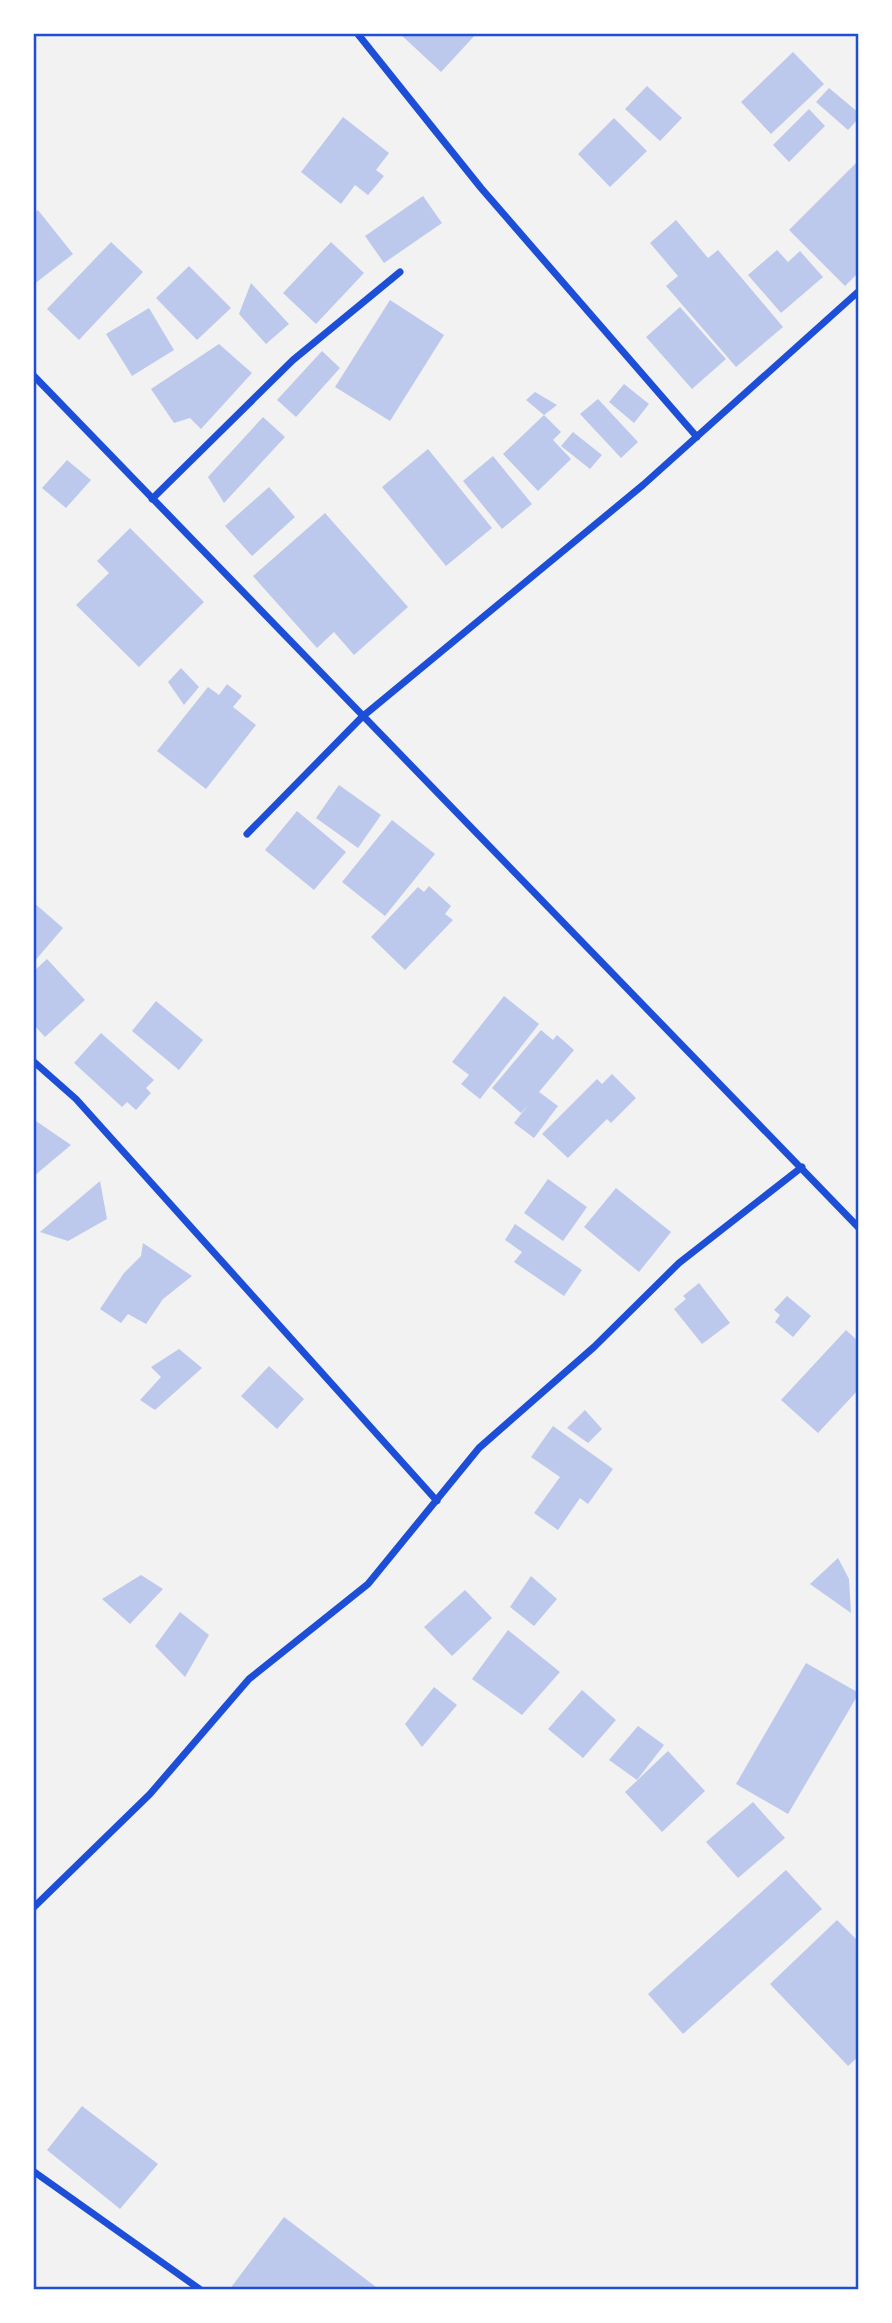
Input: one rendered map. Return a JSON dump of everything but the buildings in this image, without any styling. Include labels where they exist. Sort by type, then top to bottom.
[{"type":"street","points":[[357,33],[481,188],[696,437]]},
{"type":"street","points":[[152,499],[292,360],[400,272]]},
{"type":"street","points":[[247,834],[362,717],[643,485],[859,291]]},
{"type":"street","points":[[33,375],[859,1228]]},
{"type":"street","points":[[33,1061],[76,1099],[437,1501]]},
{"type":"street","points":[[33,1908],[150,1794],[250,1679],[368,1584],[479,1448],[594,1347],[679,1263],[802,1167]]},
{"type":"street","points":[[33,2171],[201,2290]]}]
